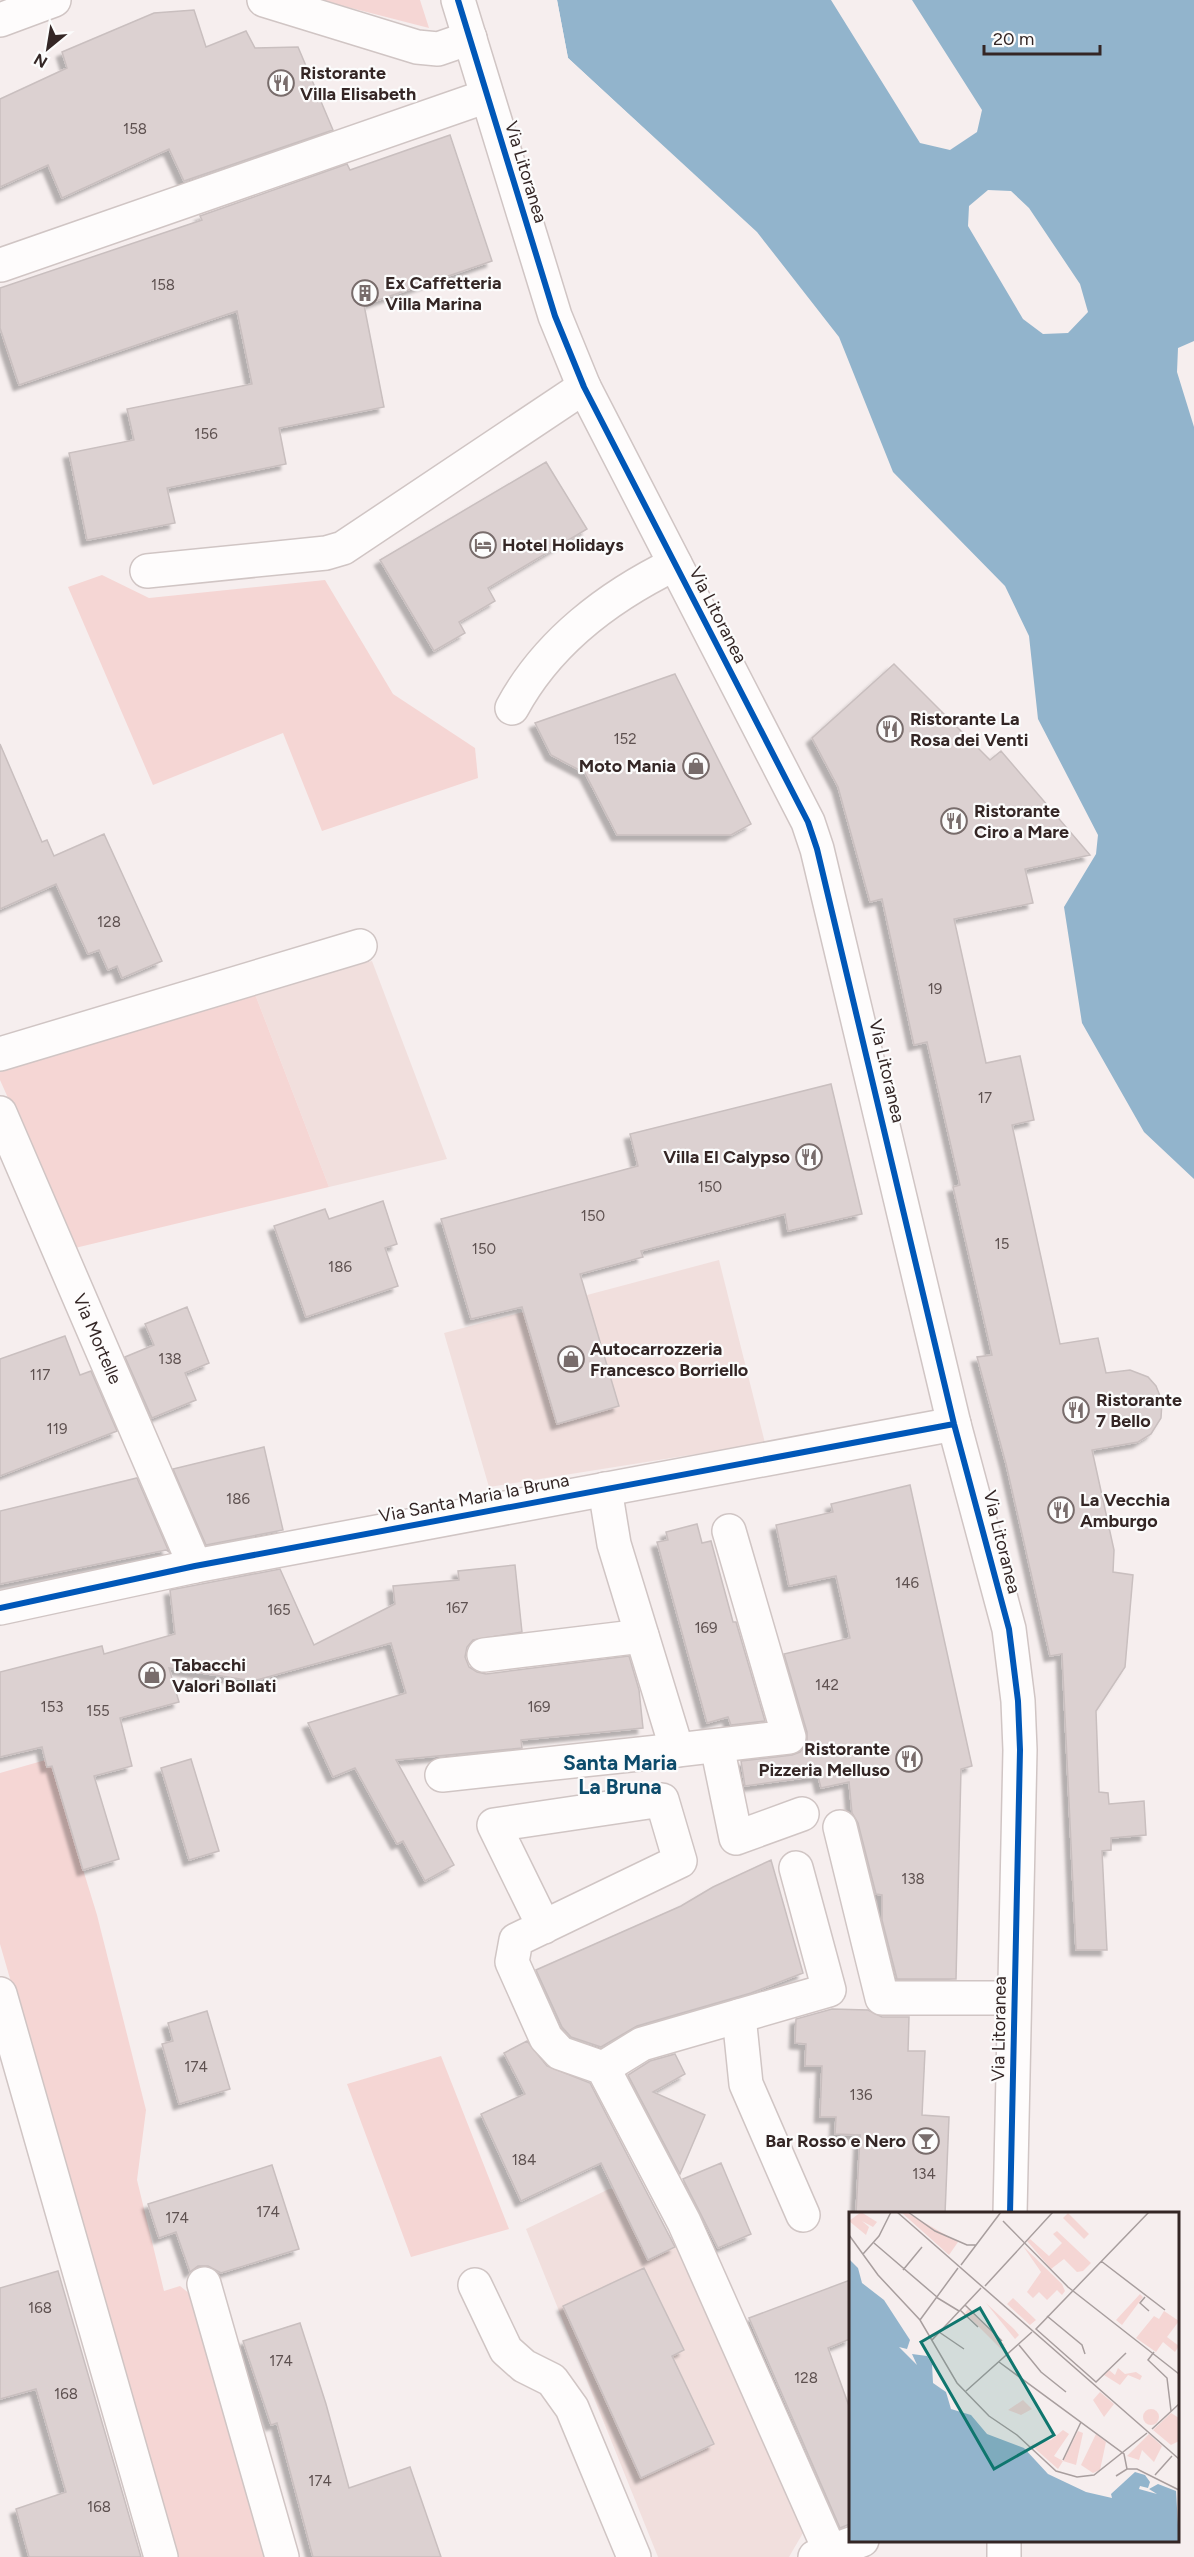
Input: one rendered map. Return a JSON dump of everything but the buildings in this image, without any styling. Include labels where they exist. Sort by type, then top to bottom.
[{"type":"street","points":[[0,20],[54,0]]},
{"type":"street","points":[[264,0],[417,47],[438,49],[470,38]]},
{"type":"street","name":"Via Litoranea","points":[[458,0],[555,316],[585,387],[808,822],[817,849],[954,1424],[1009,1629],[1018,1701],[1020,1750],[1010,2212]]},
{"type":"street","points":[[1,265],[486,96]]},
{"type":"street","points":[[147,571],[326,553],[343,548],[585,387]]},
{"type":"street","points":[[512,708],[528,677],[592,614],[642,580],[675,564]]},
{"type":"street","points":[[0,1054],[245,983],[360,946]]},
{"type":"street","name":"Via Mortelle","points":[[0,1113],[195,1566]]},
{"type":"street","name":"Via Santa Maria la Bruna","points":[[0,1608],[195,1566],[954,1424]]},
{"type":"street","points":[[605,1489],[615,1544],[677,1750]]},
{"type":"street","points":[[442,1775],[789,1737],[729,1531]]},
{"type":"street","points":[[484,1655],[642,1636]]},
{"type":"street","points":[[717,1746],[736,1838],[802,1815]]},
{"type":"street","points":[[544,1927],[494,1825],[662,1800],[680,1861],[516,1941],[512,1962],[546,2038],[560,2053],[603,2068],[684,2222],[822,2554],[859,2542]]},
{"type":"street","points":[[840,1827],[882,1998],[1014,1998]]},
{"type":"street","points":[[603,2068],[642,2044],[829,1990],[796,1868]]},
{"type":"street","points":[[0,1994],[161,2557]]},
{"type":"street","points":[[739,2016],[746,2084],[803,2215]]},
{"type":"street","points":[[204,2284],[282,2557]]},
{"type":"street","points":[[475,2285],[506,2350],[524,2366],[552,2380],[572,2408],[634,2557]]},
{"type":"shaded area","points":[[320,0],[420,0],[429,28]]},
{"type":"shaded area","points":[[102,575],[149,598],[325,580],[393,694],[475,748],[478,778],[322,831],[283,733],[153,785],[68,587]]},
{"type":"shaded area","points":[[372,961],[447,1159],[329,1187],[255,994]]},
{"type":"shaded area","points":[[255,994],[329,1187],[75,1248],[0,1080],[0,1062]]},
{"type":"shaded area","points":[[719,1260],[765,1443],[489,1487],[444,1333]]},
{"type":"shaded area","points":[[49,1759],[97,1915],[146,2110],[137,2180],[164,2291],[180,2286],[195,2298],[269,2557],[177,2557],[0,1944],[0,1773]]},
{"type":"shaded area","points":[[441,2056],[509,2229],[411,2257],[347,2084]]},
{"type":"shaded area","points":[[609,2189],[614,2189],[648,2259],[678,2246],[807,2526],[789,2557],[658,2557],[526,2229]]},
{"type":"water","points":[[557,0],[1194,0],[1194,1179],[1144,1132],[1082,1023],[1064,907],[1096,854],[1098,835],[1038,719],[1029,636],[1005,586],[893,472],[839,337],[757,232],[568,58]]},
{"type":"pier","points":[[554,0],[557,0],[568,58],[653,137],[651,138],[566,59]]},
{"type":"pier","points":[[831,0],[912,0],[982,110],[977,132],[950,150],[920,143]]},
{"type":"pier","points":[[988,190],[1011,191],[1029,208],[1080,284],[1088,312],[1068,333],[1043,334],[1023,319],[968,226],[969,206]]},
{"type":"pier","points":[[1194,341],[1194,427],[1177,372],[1178,348]]},
{"type":"cycle path","points":[[458,0],[555,316],[584,387],[808,822],[817,849],[954,1424],[1009,1629],[1018,1701],[1020,1750],[1010,2212]]},
{"type":"cycle path","points":[[0,1608],[195,1566],[954,1424]]},
{"type":"place","name":"Ristorante Villa Elisabeth","points":[[281,83]]},
{"type":"place","name":"Ex Caffetteria Villa Marina","points":[[365,293]]},
{"type":"place","name":"Hotel Holidays","points":[[483,545]]},
{"type":"place","name":"Ristorante La Rosa dei Venti","points":[[890,729]]},
{"type":"place","name":"Moto Mania","points":[[696,766]]},
{"type":"place","name":"Ristorante Ciro a Mare","points":[[954,821]]},
{"type":"place","name":"Villa El Calypso","points":[[809,1157]]},
{"type":"place","name":"Autocarrozzeria Francesco Borriello","points":[[571,1359]]},
{"type":"place","name":"Ristorante 7 Bello","points":[[1076,1410]]},
{"type":"place","name":"La Vecchia Amburgo","points":[[1061,1510]]},
{"type":"place","name":"Tabacchi Valori Bollati","points":[[152,1675]]},
{"type":"place","name":"Ristorante Pizzeria Melluso","points":[[909,1759]]},
{"type":"place","name":"Bar Rosso e Nero","points":[[926,2141]]},
{"type":"district","name":"Santa Maria La Bruna","points":[[620,1775]]}]
